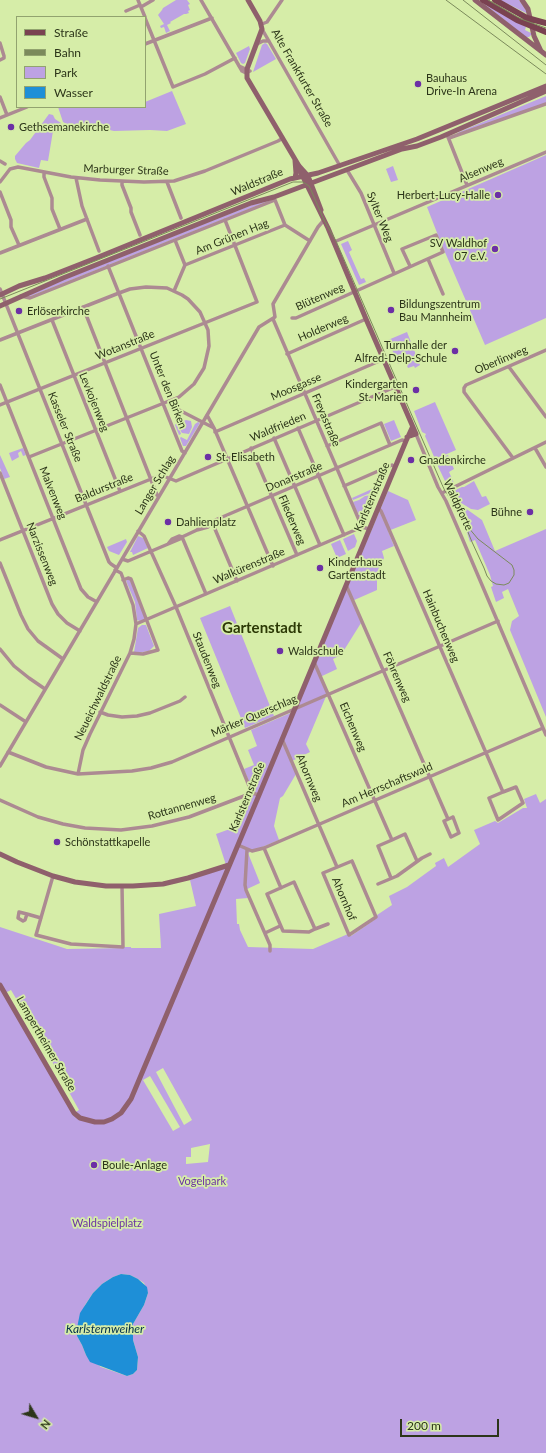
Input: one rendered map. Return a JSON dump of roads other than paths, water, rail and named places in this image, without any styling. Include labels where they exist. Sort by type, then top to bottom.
[{"type":"main road","points":[[483,0],[504,13],[544,32]]},
{"type":"main road","points":[[495,0],[527,18],[543,22]]},
{"type":"street","points":[[138,0],[144,16]]},
{"type":"street","points":[[126,11],[153,0]]},
{"type":"street","points":[[202,0],[239,66],[248,71],[262,27],[282,0]]},
{"type":"street","name":"Alte Frankfurter Straße","points":[[248,0],[340,166]]},
{"type":"street","points":[[475,0],[546,55]]},
{"type":"street","points":[[522,0],[528,9],[534,36],[541,52]]},
{"type":"street","points":[[146,44],[212,18]]},
{"type":"street","points":[[146,21],[173,87],[205,74],[235,58]]},
{"type":"street","points":[[525,39],[530,39],[534,36]]},
{"type":"street","points":[[257,44],[263,41],[270,42]]},
{"type":"street","points":[[0,43],[4,58],[0,60]]},
{"type":"street","name":"Waldpforte","points":[[248,71],[247,79],[320,203],[324,218],[366,319],[546,734]]},
{"type":"street","name":"Waldstraße","points":[[1,293],[67,270],[295,178],[305,177],[340,166],[439,131],[546,86]]},
{"type":"street","name":"Waldstraße","points":[[0,306],[21,296],[251,203],[274,197],[309,183],[448,136],[546,91]]},
{"type":"street","points":[[0,97],[7,115]]},
{"type":"street","points":[[467,185],[448,136],[546,104]]},
{"type":"street","points":[[0,118],[24,108]]},
{"type":"street","name":"Marburger Straße","points":[[0,182],[10,169],[18,167],[76,178],[122,182],[167,182],[180,180],[283,138]]},
{"type":"street","name":"Alsenweg","points":[[334,242],[546,152]]},
{"type":"street","points":[[294,158],[296,172],[295,178]]},
{"type":"street","points":[[0,161],[5,164]]},
{"type":"street","name":"Sylter Weg","points":[[347,170],[361,193],[394,273]]},
{"type":"street","points":[[44,173],[44,177],[52,198],[52,209],[60,229]]},
{"type":"street","points":[[76,178],[78,195],[100,251]]},
{"type":"street","points":[[122,182],[140,235]]},
{"type":"street","points":[[167,182],[181,218]]},
{"type":"street","points":[[0,192],[11,220],[11,227],[19,245]]},
{"type":"street","name":"Waldstraße","points":[[21,296],[30,298],[275,200],[285,225]]},
{"type":"street","points":[[0,253],[86,218]]},
{"type":"street","points":[[273,319],[275,317],[273,304],[324,218]]},
{"type":"street","points":[[225,220],[235,245]]},
{"type":"street","points":[[285,225],[310,241]]},
{"type":"street","name":"Am Grünen Hag","points":[[185,265],[285,225]]},
{"type":"street","name":"Blütenweg","points":[[292,318],[296,318],[443,252],[436,235],[402,249],[410,266]]},
{"type":"street","points":[[174,291],[185,265],[175,240]]},
{"type":"street","name":"Wotanstraße","points":[[0,404],[74,376],[257,302],[235,245]]},
{"type":"street","points":[[428,259],[443,294]]},
{"type":"street","name":"Unter den Birken","points":[[108,266],[182,451],[185,453]]},
{"type":"street","points":[[0,340],[130,289],[146,287],[160,287],[174,291],[188,299],[194,305],[205,323],[209,338],[209,346],[204,368],[194,384],[187,391],[174,399],[29,457]]},
{"type":"street","name":"Kasseler Straße","points":[[1,293],[109,562],[116,569]]},
{"type":"street","points":[[83,307],[157,494]]},
{"type":"street","name":"Freyastraße","points":[[273,319],[362,527]]},
{"type":"street","name":"Langer Schlag","points":[[0,766],[259,327],[273,319]]},
{"type":"street","name":"Holderweg","points":[[287,354],[366,319]]},
{"type":"street","name":"Levkojenweg","points":[[52,320],[120,492]]},
{"type":"street","name":"Oberlinweg","points":[[513,458],[464,392],[464,387],[546,350]]},
{"type":"street","name":"Moosgasse","points":[[215,430],[384,359]]},
{"type":"street","points":[[509,367],[546,417]]},
{"type":"street","name":"Malvenweg","points":[[0,385],[81,589],[88,597],[97,602]]},
{"type":"street","name":"Waldfrieden","points":[[170,479],[176,481],[395,387]]},
{"type":"street","points":[[174,399],[179,410],[215,430]]},
{"type":"street","points":[[207,415],[215,430],[273,566]]},
{"type":"street","points":[[327,446],[381,423],[390,445]]},
{"type":"street","name":"Karlsternstraße","points":[[74,1113],[87,1121],[104,1122],[112,1120],[129,1104],[406,439],[413,427]]},
{"type":"street","points":[[298,428],[344,535]]},
{"type":"street","points":[[406,439],[416,434]]},
{"type":"street","points":[[274,438],[320,545]]},
{"type":"street","name":"Donarstraße","points":[[122,560],[128,561],[168,544],[172,539],[179,536],[182,537],[208,527],[212,522],[247,506],[406,439]]},
{"type":"street","points":[[442,493],[546,442]]},
{"type":"street","name":"Fliederweg","points":[[251,448],[297,555]]},
{"type":"street","points":[[535,448],[546,467]]},
{"type":"street","points":[[344,486],[392,465],[395,467]]},
{"type":"street","name":"Narzissenweg","points":[[0,473],[52,604],[58,614],[67,623],[80,631]]},
{"type":"street","name":"Baldurstraße","points":[[0,540],[161,475],[170,479]]},
{"type":"street","name":"Hainbuchenweg","points":[[378,508],[503,792]]},
{"type":"street","points":[[212,522],[237,581]]},
{"type":"street","points":[[362,527],[369,530]]},
{"type":"street","name":"Walkürenstraße","points":[[136,624],[362,527]]},
{"type":"street","name":"Staudenweg","points":[[138,531],[144,536],[176,607],[252,793]]},
{"type":"street","points":[[182,537],[206,594]]},
{"type":"street","points":[[0,563],[20,615],[28,629],[38,641],[63,659]]},
{"type":"street","name":"Neueichwaldstraße","points":[[78,774],[83,750],[100,712],[130,653],[134,639],[136,624],[133,605],[120,573],[116,569]]},
{"type":"street","name":"Neueichwaldstraße","points":[[123,580],[128,578],[131,579],[158,650],[143,654],[130,653]]},
{"type":"street","name":"Föhrenweg","points":[[346,585],[448,819]]},
{"type":"street","name":"Märker Querschlag","points":[[8,752],[48,767],[78,774],[132,771],[151,768],[172,762],[498,621]]},
{"type":"street","points":[[0,649],[14,666],[46,689]]},
{"type":"street","name":"Eichenweg","points":[[314,662],[392,840]]},
{"type":"street","points":[[100,712],[122,717],[137,716],[150,713],[180,701],[185,697]]},
{"type":"street","points":[[0,705],[26,722]]},
{"type":"street","name":"Am Herrschaftswald","points":[[247,850],[257,851],[543,728]]},
{"type":"street","name":"Ahornweg","points":[[282,739],[319,825]]},
{"type":"street","points":[[516,787],[523,803],[498,820],[489,798],[503,792],[516,787]]},
{"type":"street","points":[[252,793],[259,795]]},
{"type":"street","name":"Rottannenweg","points":[[0,800],[38,817],[63,824],[85,828],[121,830],[152,826],[189,817],[252,793]]},
{"type":"street","points":[[452,817],[459,833],[451,837],[444,821],[448,819],[452,817]]},
{"type":"street","name":"Ahornhof","points":[[319,825],[337,867]]},
{"type":"street","points":[[391,878],[378,846],[405,834],[417,861]]},
{"type":"street","points":[[238,845],[247,850],[246,890],[270,945],[270,951]]},
{"type":"street","points":[[264,848],[281,888]]},
{"type":"street","points":[[0,854],[53,876],[93,884],[122,886],[143,886],[175,881],[229,865]]},
{"type":"street","points":[[378,884],[391,878],[430,854]]},
{"type":"street","name":"Ahornhof","points":[[352,861],[376,917],[349,935],[323,873],[337,867],[352,861]]},
{"type":"street","points":[[53,876],[36,935],[71,944],[123,947],[122,886]]},
{"type":"street","points":[[315,929],[294,882],[267,894],[283,931],[309,932],[328,924]]},
{"type":"street","points":[[27,914],[41,918]]},
{"type":"street","points":[[265,933],[280,926]]},
{"type":"street","name":"Lampertheimer Straße","points":[[0,985],[74,1113]]},
{"type":"water","name":"Karlsternweiher","points":[[121,1274],[130,1275],[138,1279],[147,1287],[148,1293],[144,1305],[133,1324],[133,1340],[138,1357],[137,1370],[133,1374],[127,1376],[90,1362],[77,1336],[80,1313],[93,1293],[102,1284]]},
{"type":"tram line","points":[[488,0],[521,19],[546,28]]},
{"type":"tram line","points":[[0,299],[293,182],[303,182],[309,186],[324,220],[336,241],[440,480],[445,491],[461,515],[487,576],[496,584],[504,585],[509,583],[514,575],[512,565],[478,539],[468,527],[461,515]]},
{"type":"railway","points":[[446,0],[546,74]]},
{"type":"railway","points":[[463,0],[546,65]]},
{"type":"place","name":"Bauhaus Drive-In Arena","points":[[418,84]]},
{"type":"place","name":"Gethsemanekirche","points":[[11,127]]},
{"type":"place","name":"Herbert-Lucy-Halle","points":[[498,195]]},
{"type":"place","name":"SV Waldhof 07 e.V.","points":[[495,249]]},
{"type":"place","name":"Bildungszentrum Bau Mannheim","points":[[391,310]]},
{"type":"place","name":"Erlöserkirche","points":[[19,311]]},
{"type":"place","name":"Turnhalle der Alfred-Delp-Schule","points":[[455,351]]},
{"type":"place","name":"Kindergarten St. Marien","points":[[416,390]]},
{"type":"place","name":"St. Elisabeth","points":[[208,457]]},
{"type":"place","name":"Gnadenkirche","points":[[411,460]]},
{"type":"place","name":"Bühne","points":[[530,512]]},
{"type":"place","name":"Dahlienplatz","points":[[168,522]]},
{"type":"place","name":"Kinderhaus Gartenstadt","points":[[320,568]]},
{"type":"place","name":"Waldschule","points":[[280,651]]},
{"type":"place","name":"Schönstattkapelle","points":[[57,842]]},
{"type":"place","name":"Boule-Anlage","points":[[94,1165]]},
{"type":"district","name":"Gartenstadt","points":[[262,628]]},
{"type":"park label","name":"Vogelpark","points":[[202,1181]]},
{"type":"park label","name":"Waldspielplatz","points":[[107,1223]]}]
